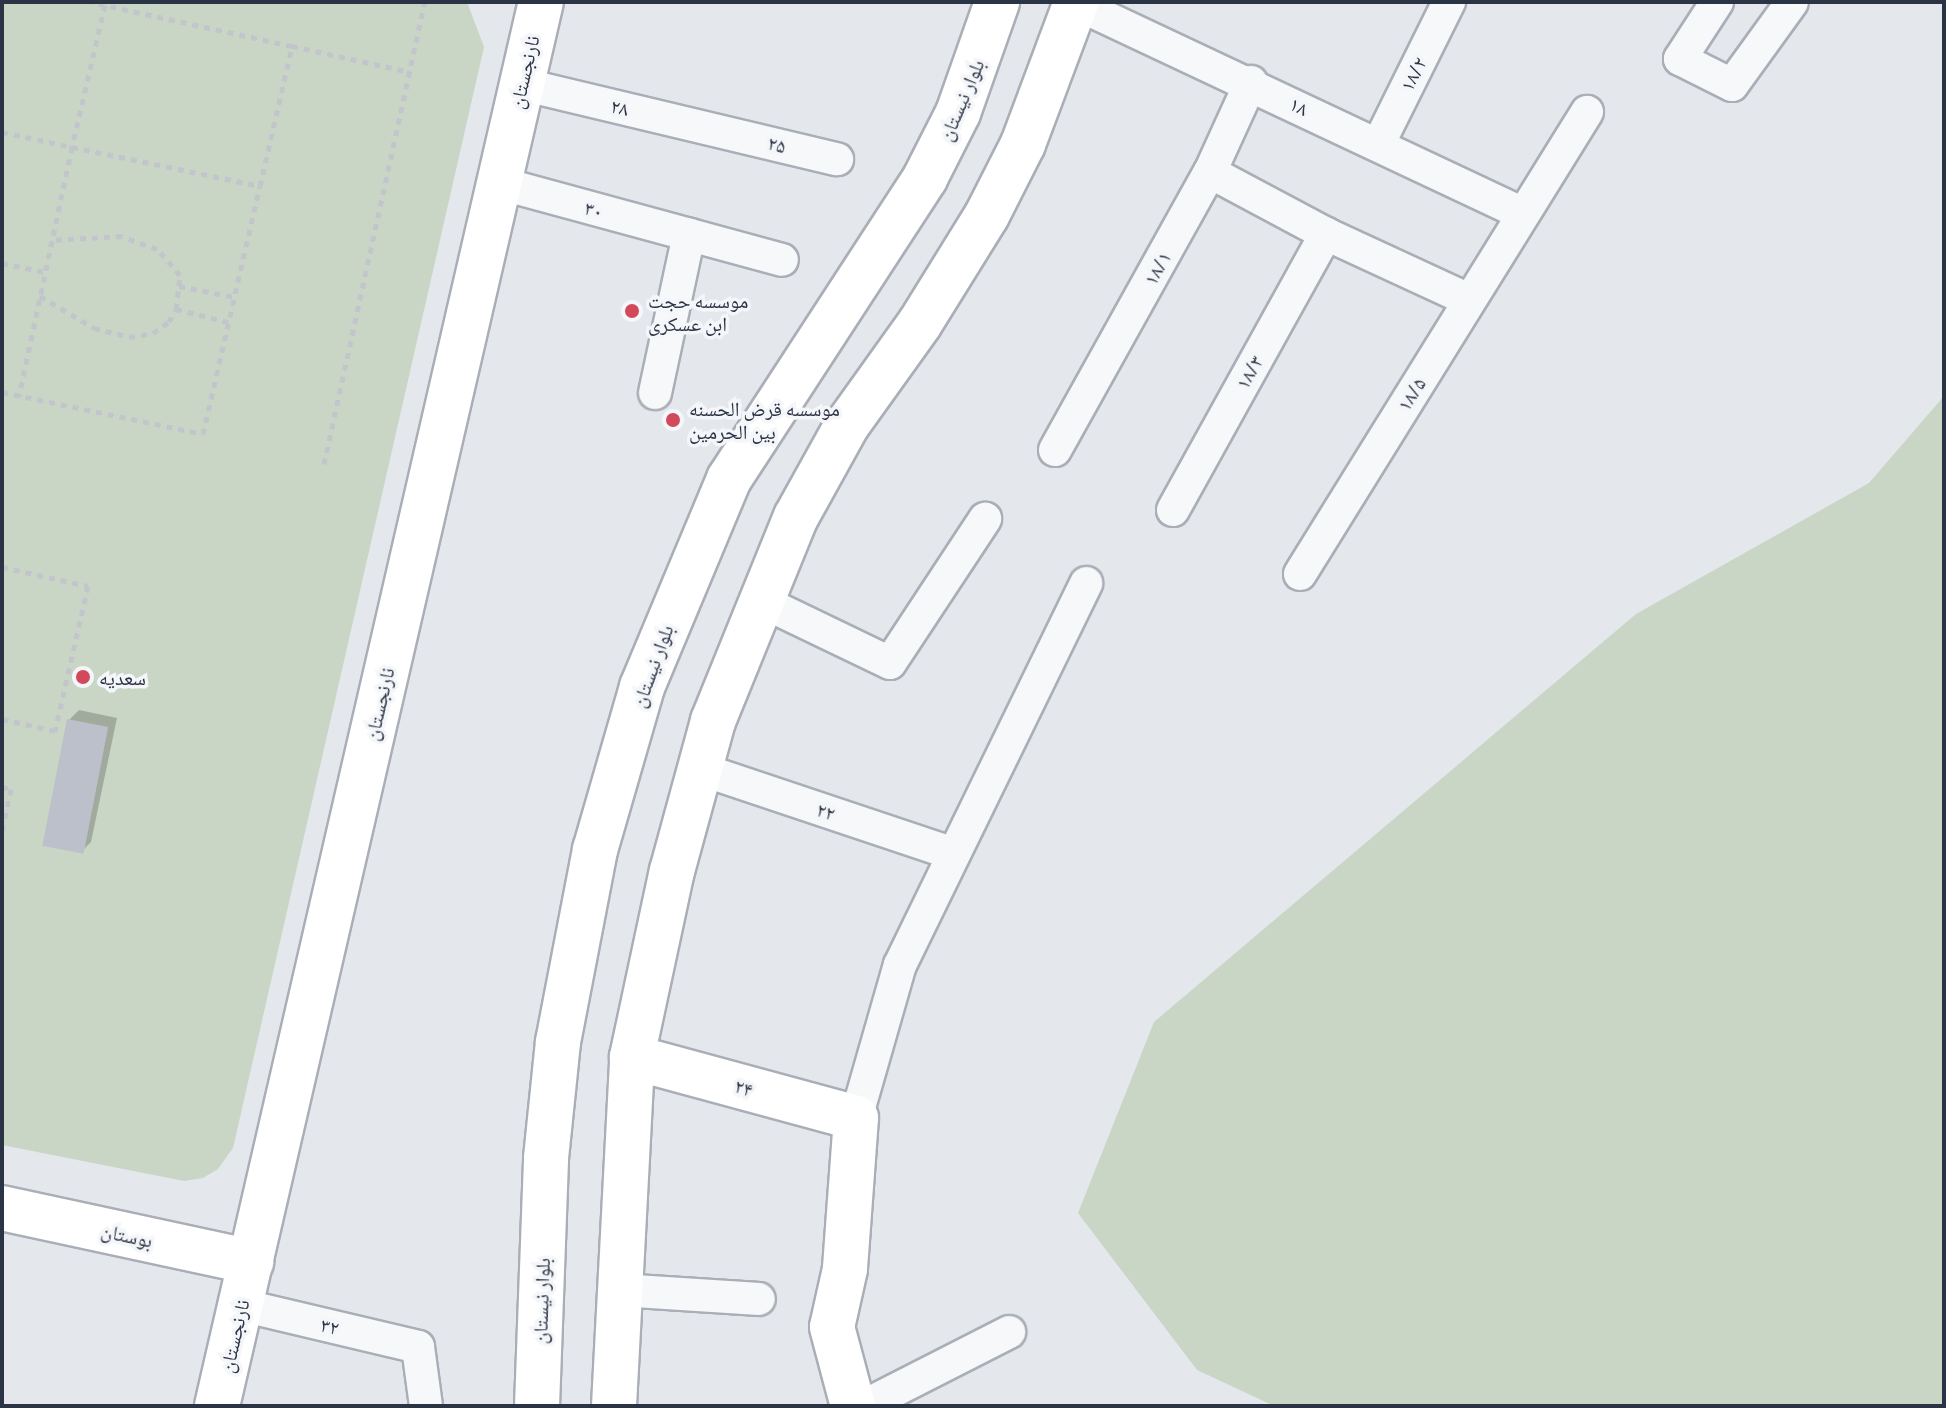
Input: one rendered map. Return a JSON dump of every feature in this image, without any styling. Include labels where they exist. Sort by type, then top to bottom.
[{"type":"main road","name":"نارنجستان","points":[[217,1406],[541,2]]},
{"type":"main road","name":"بلوار نیستان","points":[[537,1406],[546,1158],[558,1042],[595,850],[642,687],[729,479],[925,178],[958,113],[997,2]]},
{"type":"main road","points":[[614,1406],[632,1057],[672,871],[700,769],[759,600],[847,425],[920,323],[987,215],[1023,144],[1076,2]]},
{"type":"main road","name":"۲۴","points":[[632,1057],[856,1118]]},
{"type":"main road","points":[[853,1406],[832,1327],[845,1269],[856,1118]]},
{"type":"main road","name":"بوستان","points":[[2,1208],[251,1262]]},
{"type":"street","name":"۱۸","points":[[1076,2],[1251,82],[1520,212]]},
{"type":"street","name":"۱۸/۲","points":[[1378,145],[1449,2]]},
{"type":"street","points":[[1717,2],[1680,59],[1732,85],[1792,2]]},
{"type":"street","name":"۱۸/۱","points":[[1055,450],[1210,172],[1251,82]]},
{"type":"street","name":"۲۸","points":[[521,84],[718,130]]},
{"type":"street","name":"۱۸/۵","points":[[1300,574],[1520,212],[1587,112]]},
{"type":"street","name":"۲۵","points":[[718,130],[837,159]]},
{"type":"street","points":[[1210,172],[1326,234],[1469,300]]},
{"type":"street","name":"۳۰","points":[[499,183],[782,260]]},
{"type":"street","name":"۱۸/۳","points":[[1173,510],[1326,234]]},
{"type":"street","points":[[655,393],[689,235]]},
{"type":"street","points":[[759,600],[890,663],[985,519]]},
{"type":"street","points":[[856,1118],[900,965],[951,853],[1086,583]]},
{"type":"street","name":"۲۲","points":[[700,769],[951,853]]},
{"type":"street","points":[[620,1290],[759,1299]]},
{"type":"street","name":"۳۲","points":[[241,1305],[418,1347],[426,1406]]},
{"type":"street","points":[[864,1406],[1009,1332]]},
{"type":"path","points":[[91,2],[410,72]]},
{"type":"path","points":[[324,464],[425,2]]},
{"type":"path","points":[[19,396],[105,5]]},
{"type":"path","points":[[2,392],[203,434],[292,46]]},
{"type":"path","points":[[2,132],[260,186]]},
{"type":"path","points":[[40,296],[94,328],[129,337],[153,333],[169,322],[176,309],[179,286],[174,265],[157,249],[122,236],[52,240]]},
{"type":"path","points":[[2,263],[45,272]]},
{"type":"path","points":[[179,286],[235,297]]},
{"type":"path","points":[[176,309],[228,322]]},
{"type":"path","points":[[2,567],[88,586],[55,731],[2,719]]},
{"type":"path","points":[[2,787],[11,789],[2,831]]},
{"type":"green space","points":[[2,2],[467,2],[484,47],[233,1148],[218,1169],[203,1178],[184,1181],[2,1145]]},
{"type":"green space","points":[[1944,396],[1944,1406],[1274,1406],[1197,1370],[1078,1213],[1154,1022],[1636,614],[1869,483]]},
{"type":"building","points":[[67,719],[108,727],[84,854],[42,846]]},
{"type":"place","name":"موسسه حجت ابن عسکری","points":[[632,311]]},
{"type":"place","name":"موسسه قرض الحسنه بین الحرمین","points":[[673,420]]},
{"type":"place","name":"سعدیه","points":[[83,677]]}]
